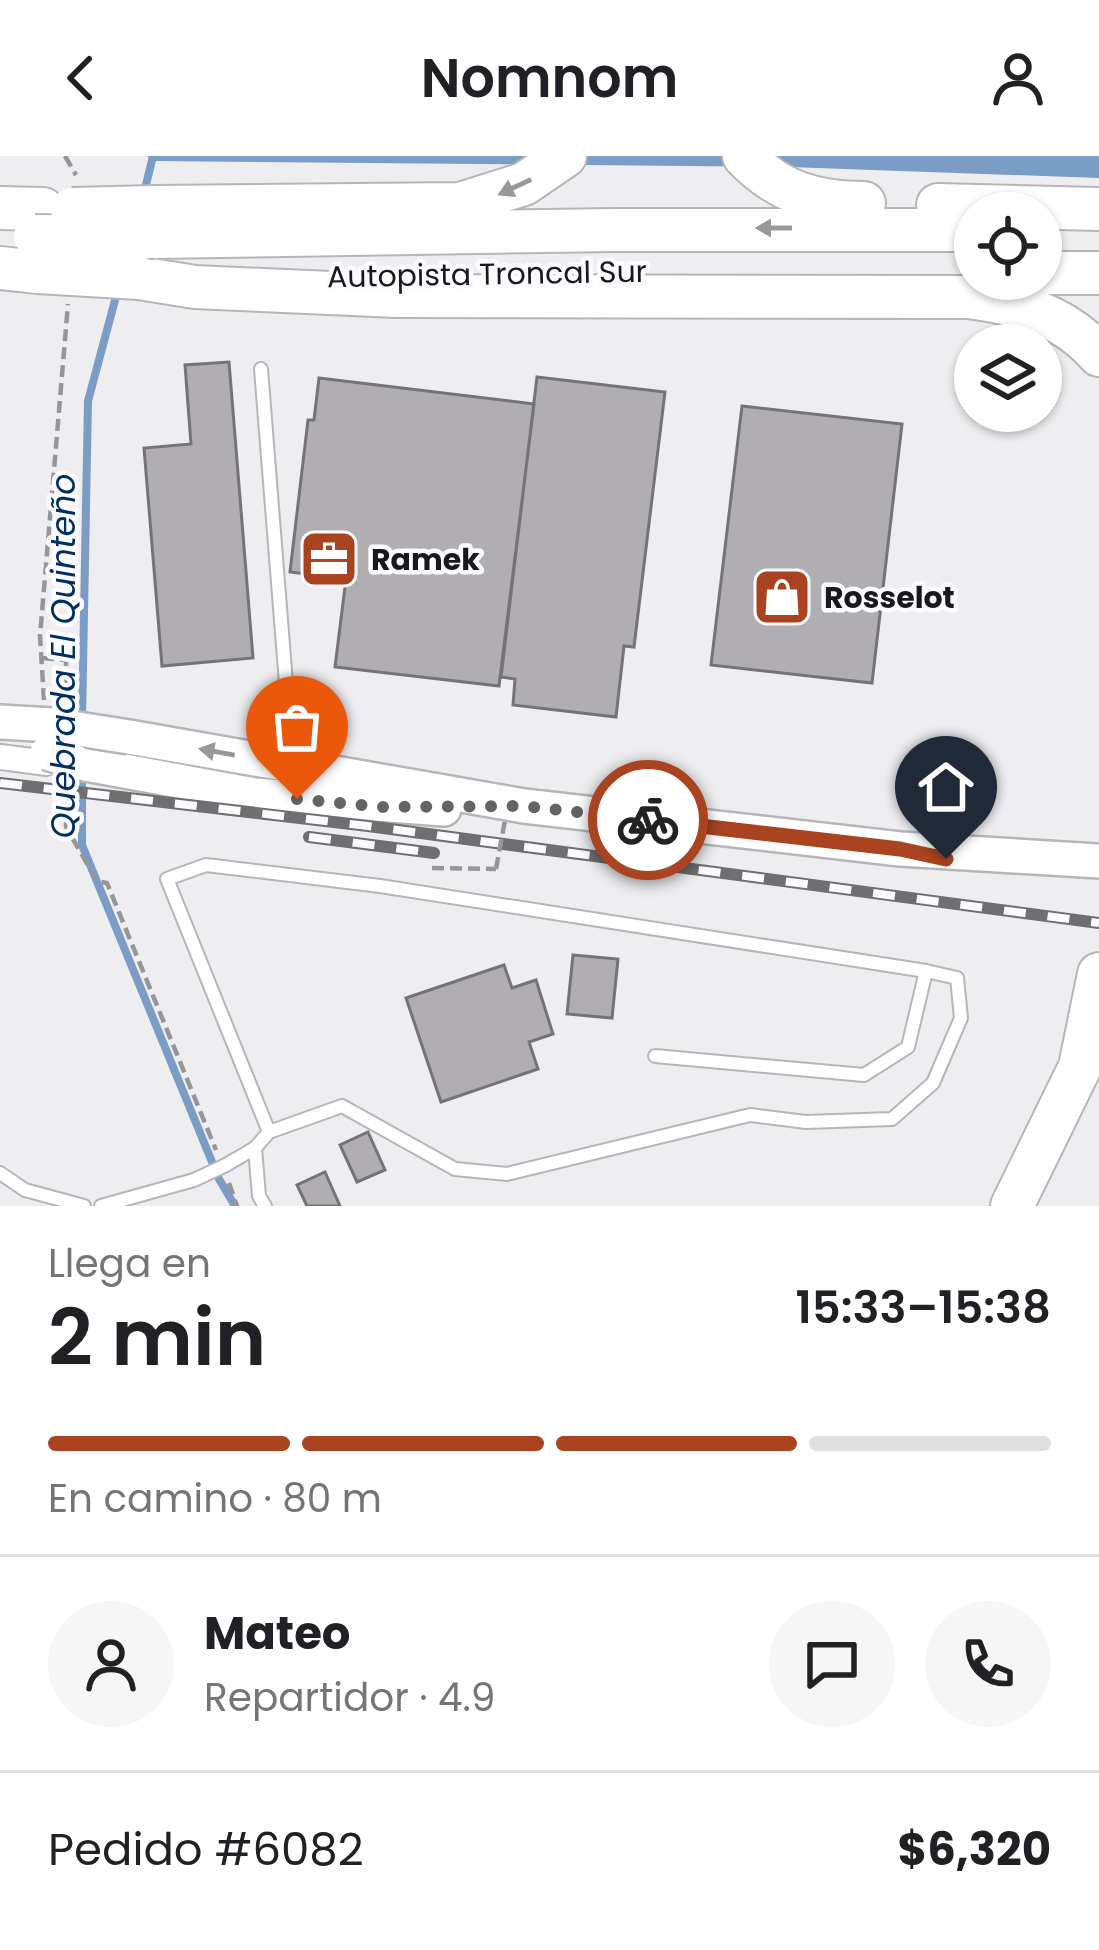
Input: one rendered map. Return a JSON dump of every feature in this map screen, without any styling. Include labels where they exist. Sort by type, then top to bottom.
[{"type":"highway","points":[[154,222],[460,204],[524,184],[566,156]]},
{"type":"highway","points":[[744,156],[774,183],[836,203],[1099,209]]},
{"type":"highway","points":[[0,208],[31,251]]},
{"type":"highway","name":"Autopista Troncal Sur","points":[[31,251],[154,222],[954,230]]},
{"type":"highway","points":[[1062,231],[1099,232]]},
{"type":"highway","name":"Autopista Troncal Sur","points":[[31,251],[140,278],[954,272]]},
{"type":"highway","points":[[1062,273],[1099,273]]},
{"type":"highway","points":[[140,278],[195,287],[397,296],[968,297],[1040,311],[1076,332],[1099,355]]},
{"type":"highway","points":[[1012,1206],[1074,1083],[1088,1042],[1099,974]]},
{"type":"main road","points":[[0,722],[52,745]]},
{"type":"main road","points":[[0,734],[52,745],[278,762],[515,813]]},
{"type":"main road","points":[[133,748],[255,795],[1099,861]]},
{"type":"main road","points":[[900,849],[1037,877],[1099,884]]},
{"type":"street","points":[[0,757],[52,745]]},
{"type":"lane","points":[[262,369],[288,708],[278,762]]},
{"type":"lane","points":[[101,1206],[194,1180],[255,1148],[269,1132],[342,1106],[454,1168],[507,1174],[750,1115],[806,1123],[892,1119],[933,1083],[961,1018],[957,978],[380,886],[206,866],[167,880],[269,1132]]},
{"type":"lane","points":[[655,1056],[864,1075],[908,1048],[926,970]]},
{"type":"lane","points":[[255,1148],[259,1196],[265,1206]]},
{"type":"lane","points":[[0,1173],[25,1190],[84,1206]]},
{"type":"path","points":[[65,156],[81,183]]},
{"type":"path","points":[[31,251],[40,636],[52,745]]},
{"type":"path","points":[[433,868],[496,869],[515,813]]},
{"type":"path","points":[[107,883],[237,1206]]},
{"type":"water","points":[[147,156],[1099,156],[1099,178],[789,167],[153,161]]},
{"type":"building","points":[[229,362],[253,658],[162,666],[144,448],[191,444],[185,365]]},
{"type":"building","points":[[537,377],[665,392],[634,647],[624,646],[616,717],[513,705],[515,679],[501,677]]},
{"type":"building","points":[[319,378],[534,404],[499,686],[335,667],[346,579],[290,572],[308,420],[314,420]]},
{"type":"building","points":[[742,406],[902,424],[872,683],[711,665]]},
{"type":"building","points":[[573,955],[618,959],[612,1018],[567,1014]]},
{"type":"building","points":[[504,965],[512,988],[536,980],[553,1034],[529,1042],[538,1069],[441,1102],[406,998]]},
{"type":"building","points":[[368,1132],[385,1170],[357,1182],[340,1145]]},
{"type":"building","points":[[325,1172],[340,1206],[307,1206],[297,1185]]},
{"type":"waterway","name":"Quebrada El Quinteño","points":[[144,193],[153,156]]},
{"type":"waterway","name":"Quebrada El Quinteño","points":[[82,720],[88,401],[118,289]]},
{"type":"waterway","name":"Quebrada El Quinteño","points":[[82,771],[82,845],[219,1179],[235,1206]]},
{"type":"railway","points":[[0,783],[368,826],[1099,923]]},
{"type":"railway","points":[[309,837],[434,853]]},
{"type":"way so far","points":[[297,799],[382,807],[524,806],[648,820]]},
{"type":"place","name":"Ramek","points":[[329,559]]},
{"type":"place","name":"Rosselot","points":[[782,597]]},
{"type":"route","points":[[648,820],[900,849],[946,859]]}]
